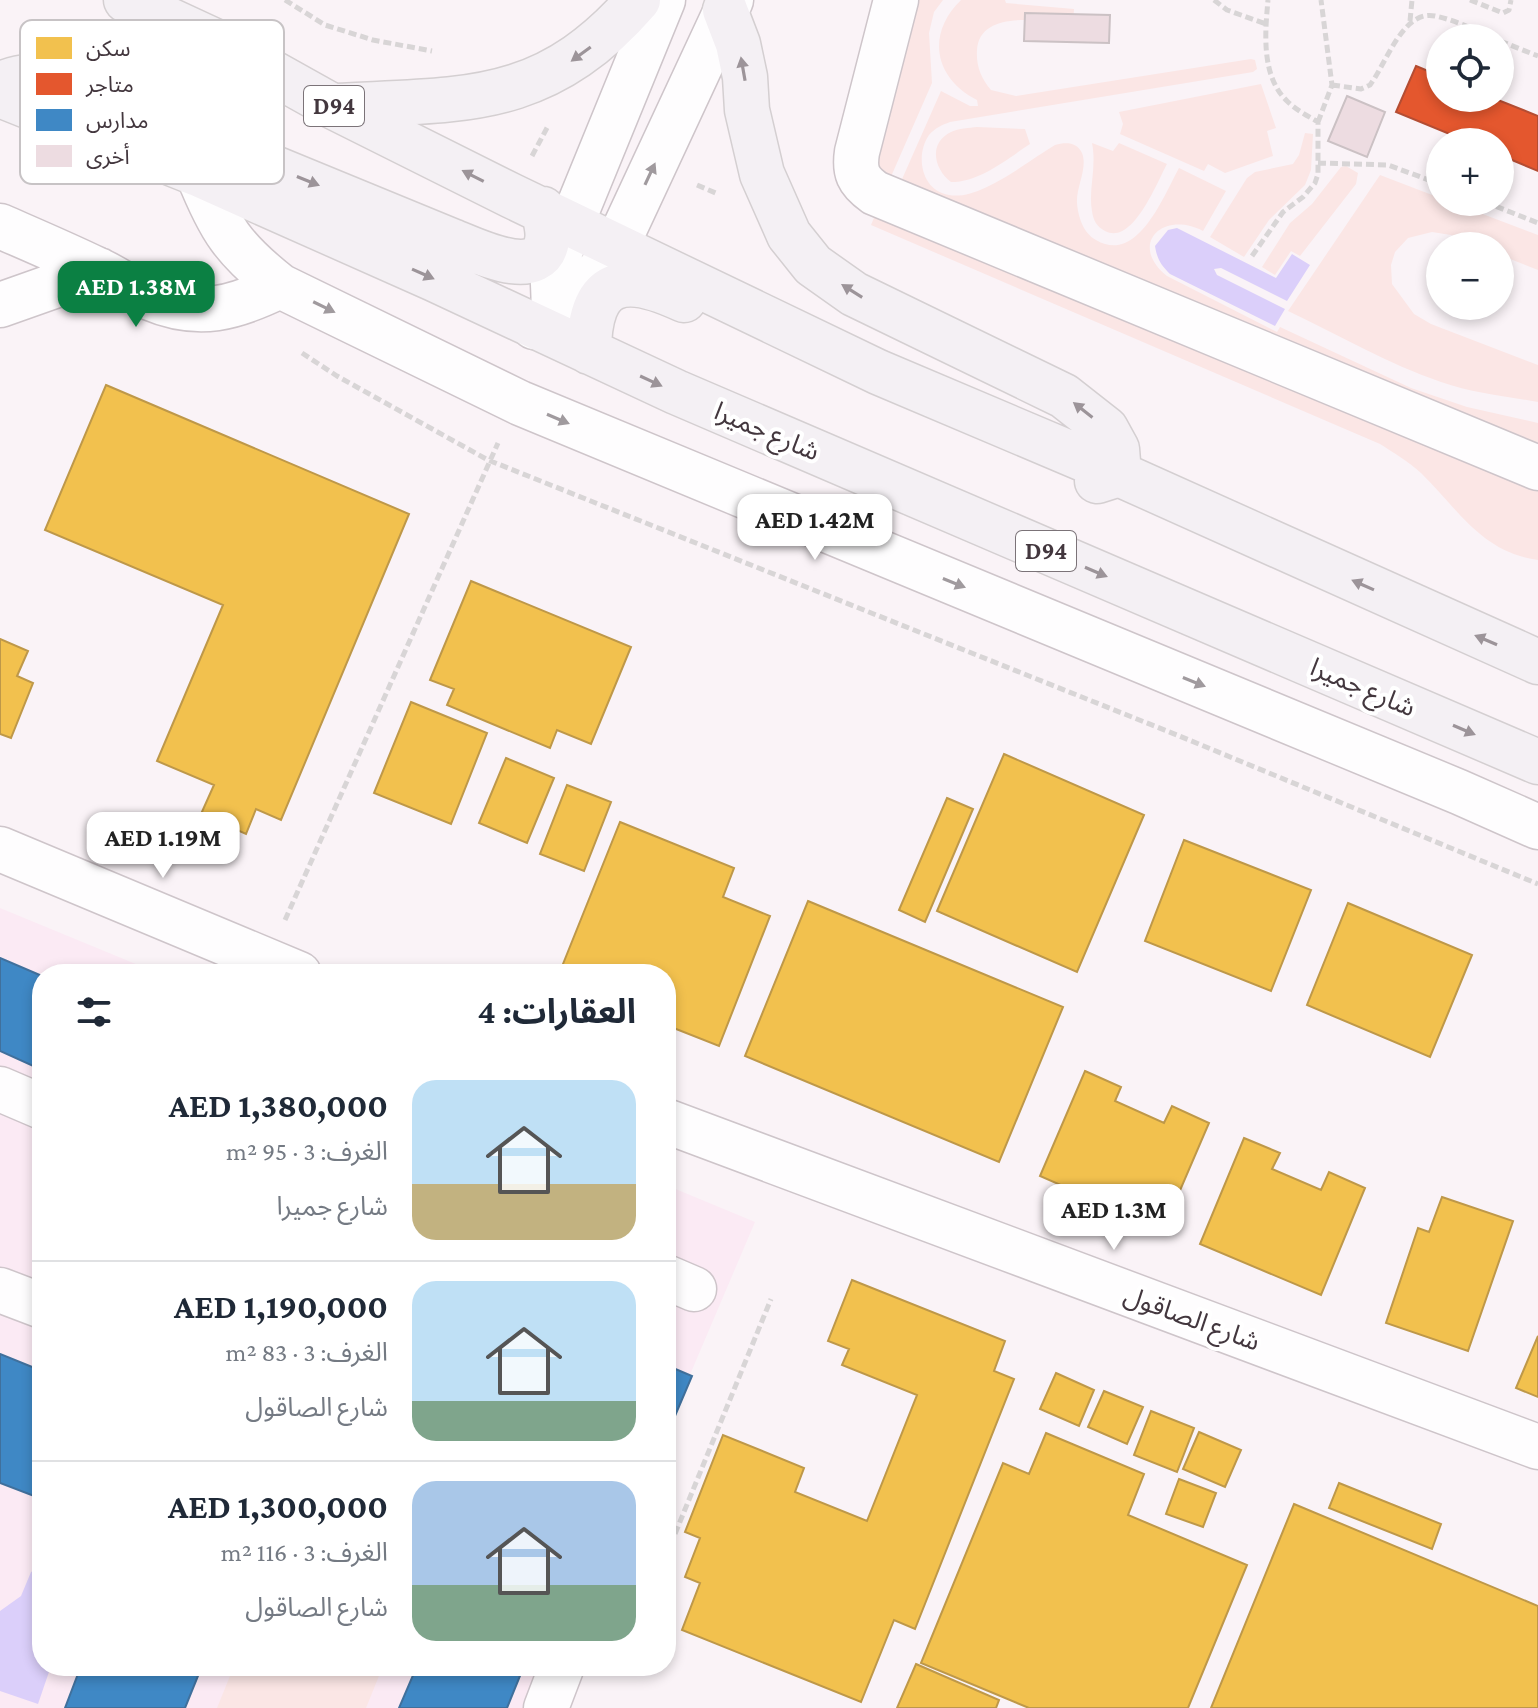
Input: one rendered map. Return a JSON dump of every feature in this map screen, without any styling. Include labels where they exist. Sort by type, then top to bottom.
[{"type":"main road","name":"D94","points":[[126,0],[169,20]]},
{"type":"main road","points":[[332,106],[452,100],[520,86],[552,73],[582,55],[608,33],[638,0]]},
{"type":"main road","points":[[558,333],[589,323],[593,309],[606,292],[629,283],[659,289],[1056,472],[1076,480],[1096,482],[1119,474],[1117,449],[1106,429],[1086,410],[1000,363],[854,294],[813,265],[789,235],[762,174],[728,5]]},
{"type":"main road","points":[[0,85],[20,77]]},
{"type":"main road","name":"D94","points":[[284,79],[332,106],[878,372],[1119,474],[1538,662]]},
{"type":"main road","name":"شارع جميرا","points":[[0,95],[20,103]]},
{"type":"main road","points":[[284,172],[507,261],[521,263],[542,253],[557,215]]},
{"type":"main road","name":"شارع جميرا","points":[[221,184],[558,333],[676,392],[1538,762]]},
{"type":"street","points":[[558,333],[553,284],[560,252],[557,215],[663,0]]},
{"type":"street","points":[[896,0],[857,152],[857,175],[863,185],[875,193],[1538,468]]},
{"type":"street","points":[[558,333],[579,297],[617,245],[728,5]]},
{"type":"street","points":[[202,184],[216,218],[231,240],[254,265],[280,286],[520,403],[1538,827]]},
{"type":"street","points":[[0,226],[99,270],[149,298],[172,306],[196,310],[221,309],[246,303],[280,286]]},
{"type":"street","points":[[0,305],[99,270]]},
{"type":"street","points":[[0,849],[276,964]]},
{"type":"street","points":[[0,1089],[32,1103]]},
{"type":"street","name":"شارع الصاقول","points":[[676,1125],[1538,1447]]},
{"type":"street","points":[[0,1290],[32,1302]]},
{"type":"street","points":[[546,1708],[558,1676]]},
{"type":"path","points":[[1214,0],[1227,10],[1266,24]]},
{"type":"path","points":[[1268,0],[1266,51],[1277,85],[1285,100],[1318,122]]},
{"type":"path","points":[[1252,256],[1283,212],[1310,191],[1318,174],[1318,122],[1332,85],[1321,0]]},
{"type":"path","points":[[1332,85],[1361,89],[1370,85],[1409,22],[1412,0]]},
{"type":"path","points":[[1470,0],[1503,13],[1509,10],[1511,0]]},
{"type":"path","points":[[1409,22],[1431,15],[1455,24]]},
{"type":"path","points":[[1514,47],[1538,56]]},
{"type":"path","points":[[1318,163],[1388,165],[1426,179]]},
{"type":"path","points":[[1514,213],[1538,223]]},
{"type":"path","points":[[284,964],[488,460],[520,403]]},
{"type":"path","points":[[676,1532],[771,1299]]},
{"type":"shaded area","points":[[916,0],[943,0],[934,12],[929,33],[932,83],[886,188],[869,161]]},
{"type":"shaded area","points":[[961,0],[1005,0],[1006,3],[1074,9],[1073,23],[1015,20],[989,28],[981,37],[977,56],[984,81],[991,90],[1016,96],[1251,59],[1255,60],[1257,69],[950,122],[929,135],[922,152],[923,171],[932,187],[949,195],[975,192],[1004,178],[1055,145],[1074,145],[1080,149],[1083,159],[1077,197],[1080,219],[1091,237],[1111,245],[1125,243],[1148,224],[1179,168],[1226,191],[1203,231],[1175,225],[1155,234],[1150,243],[1150,253],[1167,276],[1277,332],[1280,327],[1411,388],[1467,407],[1538,423],[1538,462],[895,195],[941,91],[970,106],[978,106],[977,100],[951,80],[940,54],[939,41],[943,27]]},
{"type":"shaded area","points":[[1261,84],[1276,128],[1267,131],[1273,156],[1225,173],[1208,164],[1204,171],[1120,134],[1123,124],[1119,112]]},
{"type":"shaded area","points":[[977,127],[1025,129],[1030,144],[983,174],[951,182],[937,163],[936,149],[944,137],[954,131]]},
{"type":"shaded area","points":[[1305,133],[1313,134],[1311,170],[1305,185],[1269,220],[1244,257],[1210,237],[1247,178],[1255,172],[1293,164]]},
{"type":"shaded area","points":[[1092,143],[1113,151],[1119,143],[1167,164],[1143,210],[1125,229],[1115,233],[1100,227],[1093,214]]},
{"type":"shaded area","points":[[1346,166],[1358,173],[1356,184],[1300,256],[1291,251],[1275,275],[1262,267],[1290,223],[1312,204],[1341,167]]},
{"type":"shaded area","points":[[1380,175],[1426,193],[1426,216],[1488,216],[1538,235],[1538,270],[1514,261],[1514,232],[1426,232],[1408,238],[1395,252],[1391,265],[1392,284],[1414,314],[1431,324],[1538,365],[1538,402],[1477,392],[1421,375],[1288,311]]},
{"type":"shaded area","points":[[880,203],[1538,477],[1538,560],[1501,548],[1486,538],[1421,473],[1380,444],[871,225]]},
{"type":"shaded area","points":[[1177,228],[1276,278],[1292,254],[1310,265],[1287,301],[1221,268],[1214,269],[1217,275],[1285,309],[1275,326],[1170,274],[1160,262],[1155,246],[1168,230]]},
{"type":"shaded area","points":[[0,908],[136,964],[32,964],[32,1676],[562,1676],[549,1708],[0,1708]]},
{"type":"shaded area","points":[[676,1189],[755,1222],[676,1408]]},
{"type":"shaded area","points":[[31,1572],[32,1676],[48,1676],[38,1704],[0,1691],[0,1611],[21,1596]]},
{"type":"shaded area","points":[[230,1676],[379,1676],[366,1708],[217,1708]]},
{"type":"building: سكن","points":[[106,385],[409,514],[281,820],[256,809],[246,834],[201,814],[214,785],[157,761],[223,605],[45,530]]},
{"type":"building: سكن","points":[[471,581],[631,647],[591,744],[557,730],[550,748],[447,705],[454,689],[430,680]]},
{"type":"building: سكن","points":[[0,639],[28,651],[17,676],[33,683],[11,738],[0,734]]},
{"type":"building: سكن","points":[[411,702],[487,733],[451,824],[374,793]]},
{"type":"building: سكن","points":[[1004,754],[1144,815],[1077,972],[937,911]]},
{"type":"building: سكن","points":[[506,758],[554,778],[527,843],[479,823]]},
{"type":"building: سكن","points":[[567,785],[611,802],[584,871],[540,854]]},
{"type":"building: سكن","points":[[947,798],[973,809],[925,922],[899,910]]},
{"type":"building: سكن","points":[[620,822],[734,868],[723,897],[770,916],[719,1046],[676,1029],[676,964],[563,964]]},
{"type":"building: سكن","points":[[1184,840],[1311,890],[1271,991],[1145,941]]},
{"type":"building: سكن","points":[[808,901],[1063,1007],[999,1162],[745,1056]]},
{"type":"building: سكن","points":[[1348,903],[1472,955],[1430,1057],[1307,1005]]},
{"type":"building: سكن","points":[[1085,1071],[1121,1087],[1115,1101],[1164,1123],[1172,1106],[1209,1123],[1163,1230],[1040,1176]]},
{"type":"building: سكن","points":[[1244,1138],[1280,1153],[1272,1169],[1321,1190],[1329,1172],[1365,1188],[1321,1295],[1200,1244]]},
{"type":"building: سكن","points":[[1442,1197],[1513,1221],[1468,1351],[1386,1323],[1418,1228],[1429,1232]]},
{"type":"building: سكن","points":[[852,1280],[1005,1341],[994,1371],[1014,1379],[915,1629],[894,1620],[861,1702],[682,1630],[700,1583],[685,1577],[700,1538],[685,1532],[723,1435],[804,1468],[795,1492],[867,1521],[917,1395],[842,1365],[849,1349],[828,1341]]},
{"type":"building: سكن","points":[[1538,1336],[1538,1397],[1516,1388]]},
{"type":"building: سكن","points":[[1056,1373],[1094,1390],[1079,1426],[1040,1409]]},
{"type":"building: سكن","points":[[1104,1391],[1143,1407],[1127,1444],[1088,1427]]},
{"type":"building: سكن","points":[[1151,1411],[1194,1428],[1177,1472],[1134,1455]]},
{"type":"building: سكن","points":[[1199,1432],[1241,1450],[1225,1487],[1183,1469]]},
{"type":"building: سكن","points":[[1046,1433],[1144,1474],[1128,1515],[1247,1565],[1188,1708],[1029,1708],[921,1663],[1003,1463],[1029,1474]]},
{"type":"building: سكن","points":[[1179,1479],[1216,1493],[1203,1527],[1166,1514]]},
{"type":"building: سكن","points":[[1339,1483],[1441,1524],[1432,1549],[1329,1508]]},
{"type":"building: سكن","points":[[1294,1504],[1538,1606],[1538,1708],[1211,1708]]},
{"type":"building: سكن","points":[[916,1664],[999,1700],[996,1708],[897,1708]]},
{"type":"building: متاجر","points":[[1416,66],[1426,70],[1426,112],[1514,112],[1514,106],[1538,116],[1538,171],[1514,161],[1514,128],[1435,128],[1396,112]]},
{"type":"building: مدارس","points":[[0,958],[32,972],[32,1065],[0,1051]]},
{"type":"building: مدارس","points":[[0,1354],[32,1367],[32,1495],[0,1483]]},
{"type":"building: مدارس","points":[[676,1369],[692,1376],[676,1414]]},
{"type":"building: مدارس","points":[[77,1676],[198,1676],[185,1708],[65,1708]]},
{"type":"building: مدارس","points":[[413,1676],[520,1676],[507,1708],[399,1708]]},
{"type":"building: أخرى","points":[[1025,13],[1110,15],[1109,43],[1024,41]]},
{"type":"building: أخرى","points":[[1347,96],[1385,112],[1367,157],[1328,141]]}]
